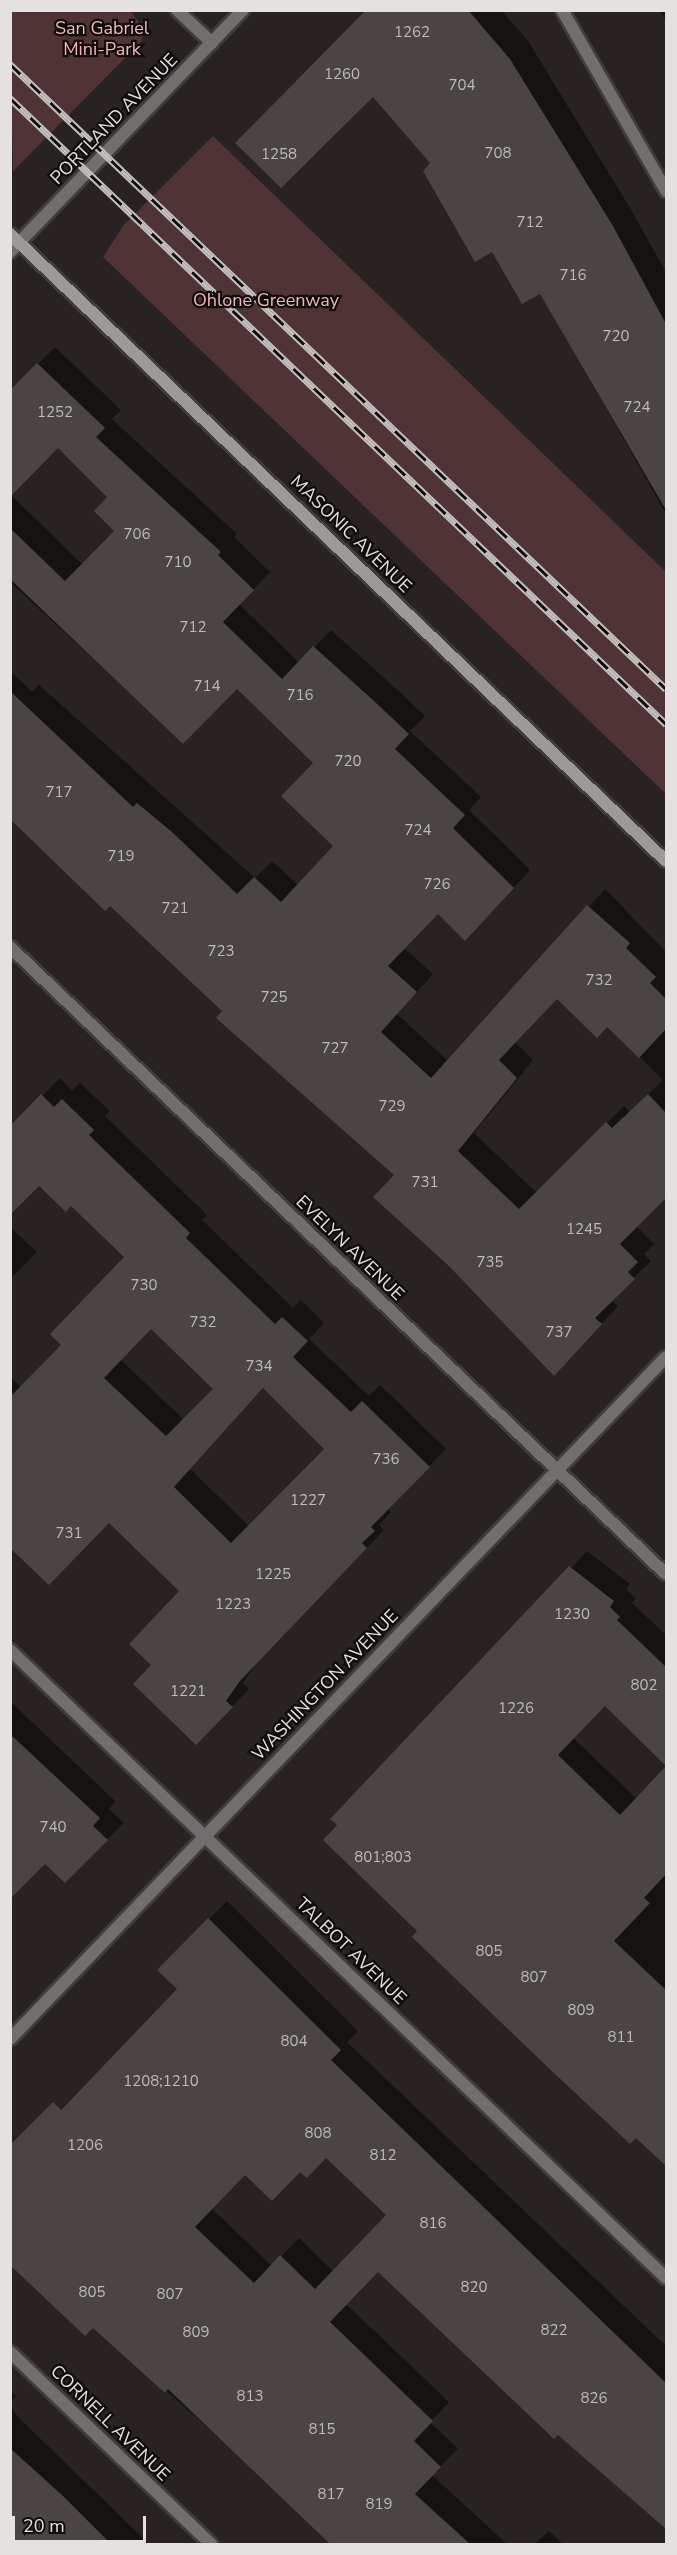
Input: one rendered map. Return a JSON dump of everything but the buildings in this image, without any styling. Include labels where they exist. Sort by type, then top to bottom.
[{"type":"street","points":[[177,10],[212,43]]},
{"type":"street","name":"PORTLAND AVENUE","points":[[14,243],[243,10]]},
{"type":"street","points":[[562,10],[666,191]]},
{"type":"street","name":"MASONIC AVENUE","points":[[14,243],[666,861]]},
{"type":"street","name":"EVELYN AVENUE","points":[[10,947],[666,1574]]},
{"type":"street","name":"WASHINGTON AVENUE","points":[[10,2039],[666,1357]]},
{"type":"street","name":"TALBOT AVENUE","points":[[10,1650],[666,2278]]},
{"type":"street","name":"CORNELL AVENUE","points":[[10,2352],[211,2544]]},
{"type":"green space","name":"San Gabriel Mini-Park","points":[[10,11],[130,11],[144,28],[142,41],[13,171]]},
{"type":"green space","name":"Ohlone Greenway","points":[[213,136],[666,572],[666,794],[103,257],[123,226]]},
{"type":"railway","points":[[10,64],[666,689]]},
{"type":"railway","points":[[10,98],[666,724]]}]
